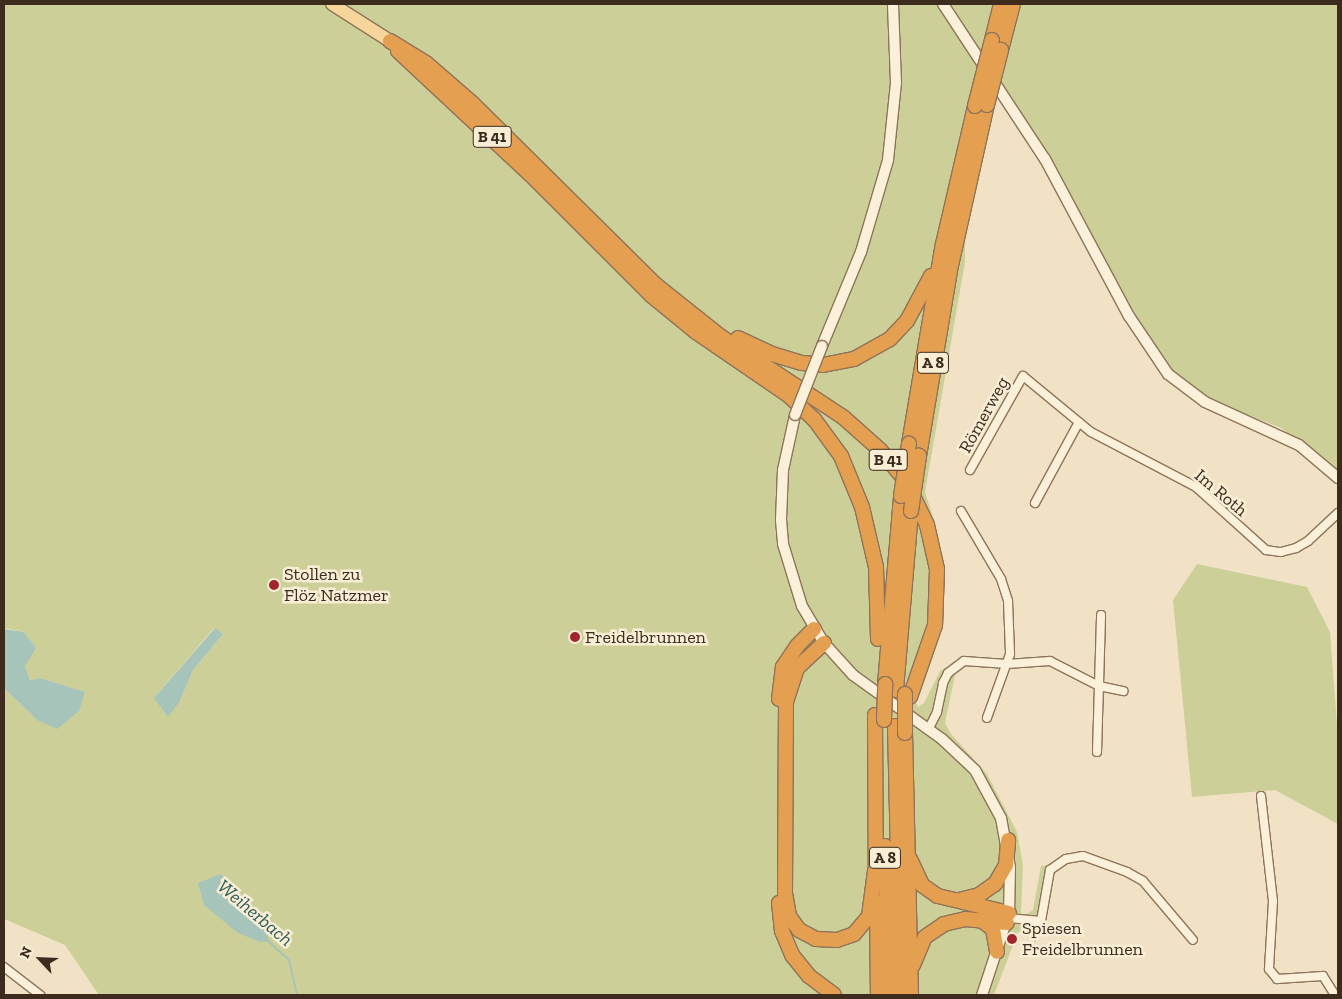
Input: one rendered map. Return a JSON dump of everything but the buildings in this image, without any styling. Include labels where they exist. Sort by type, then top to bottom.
[{"type":"highway","name":"A 8","points":[[895,689],[898,519],[909,444],[943,244],[996,45],[1002,4]]},
{"type":"highway","name":"A 8","points":[[996,45],[1013,4]]},
{"type":"highway","name":"B 41","points":[[390,41],[426,63],[472,103],[636,267],[684,309],[843,417],[880,450],[906,481],[927,525],[938,579],[935,625],[895,689]]},
{"type":"highway","name":"B 41","points":[[390,41],[405,58],[472,118],[651,295],[696,332],[788,394],[818,424],[841,456],[862,507],[876,567],[878,639]]},
{"type":"highway","name":"A 8","points":[[889,995],[890,724],[895,689],[911,511],[950,270],[981,105]]},
{"type":"highway","points":[[684,309],[752,345],[786,359],[823,365],[847,361],[878,347],[906,321],[925,290],[943,244]]},
{"type":"highway","points":[[824,643],[797,668],[786,701],[785,892],[789,916],[799,930],[816,939],[837,940],[854,934],[869,916],[876,871],[895,689],[878,639],[886,574],[898,519]]},
{"type":"highway","points":[[814,629],[788,657],[779,685],[778,894],[782,931],[792,955],[809,976],[834,995]]},
{"type":"highway","name":"A 8","points":[[890,724],[901,995]]},
{"type":"highway","points":[[890,724],[915,875],[930,891],[1008,918]]},
{"type":"highway","points":[[906,824],[911,995]]},
{"type":"highway","points":[[952,900],[968,899],[995,884],[1006,865],[1008,840]]},
{"type":"highway","points":[[876,871],[878,995]]},
{"type":"highway","points":[[910,976],[918,948],[934,929],[952,921],[1008,918]]},
{"type":"highway","points":[[981,920],[992,929],[997,952]]},
{"type":"main road","name":"B 41","points":[[332,4],[390,41]]},
{"type":"street","points":[[893,4],[896,83],[888,160],[861,252],[795,415],[783,470],[781,520],[790,571],[814,629],[824,643],[853,675],[928,730],[975,770],[990,793],[1008,840],[1008,918],[982,995]]},
{"type":"street","points":[[943,4],[1045,159],[1129,316],[1168,374],[1205,402],[1278,433],[1323,462],[1338,478]]},
{"type":"street","name":"Im Roth","points":[[1023,376],[1079,422],[1101,437],[1187,481],[1266,550],[1281,552],[1296,548],[1308,541],[1338,514]]},
{"type":"street","name":"Römerweg","points":[[970,470],[1023,376]]},
{"type":"street","points":[[1034,503],[1079,422]]},
{"type":"street","points":[[961,511],[1004,588],[1011,644],[1007,664],[987,718]]},
{"type":"street","points":[[1096,752],[1100,615]]},
{"type":"street","points":[[928,730],[938,712],[943,683],[958,665],[971,661],[1007,664],[1050,661],[1099,686],[1123,691]]},
{"type":"street","points":[[1261,796],[1273,901],[1269,969],[1278,979],[1323,976],[1336,995]]},
{"type":"street","points":[[1008,918],[1041,922],[1050,870],[1066,859],[1083,856],[1127,872],[1143,882],[1193,940]]},
{"type":"street","points":[[4,967],[40,995]]},
{"type":"green space","points":[[4,4],[1338,4],[1338,472],[1281,428],[1206,398],[1169,372],[999,82],[965,240],[965,262],[925,492],[934,520],[944,587],[942,620],[914,699],[918,707],[924,703],[940,671],[951,665],[955,675],[945,723],[951,734],[987,774],[1017,832],[1023,865],[1021,913],[1025,915],[1033,910],[1041,866],[1052,865],[1055,874],[1036,943],[1025,933],[1018,932],[994,995],[99,995],[65,945],[4,919],[4,688],[37,720],[85,692],[41,678],[30,680],[25,666],[30,655],[24,632],[4,628]],"holes":[[[214,628],[223,634],[193,670],[180,701],[154,698]]]},
{"type":"green space","points":[[1197,564],[1307,587],[1330,632],[1338,738],[1338,824],[1275,790],[1192,797],[1173,600]]},
{"type":"water","points":[[215,628],[223,634],[193,670],[180,701],[168,717],[154,698]]},
{"type":"water","points":[[4,629],[24,632],[36,648],[25,666],[30,680],[41,678],[85,692],[79,711],[57,729],[37,720],[4,688]]},
{"type":"water","points":[[221,874],[261,916],[269,941],[260,942],[238,933],[204,905],[198,883]]},
{"type":"waterway","name":"Weiherbach","points":[[268,941],[289,960],[297,995]]},
{"type":"place","name":"Stollen zu Flöz Natzmer","points":[[274,585]]},
{"type":"place","name":"Freidelbrunnen","points":[[575,637]]},
{"type":"place","name":"Spiesen Freidelbrunnen","points":[[1012,939]]}]
